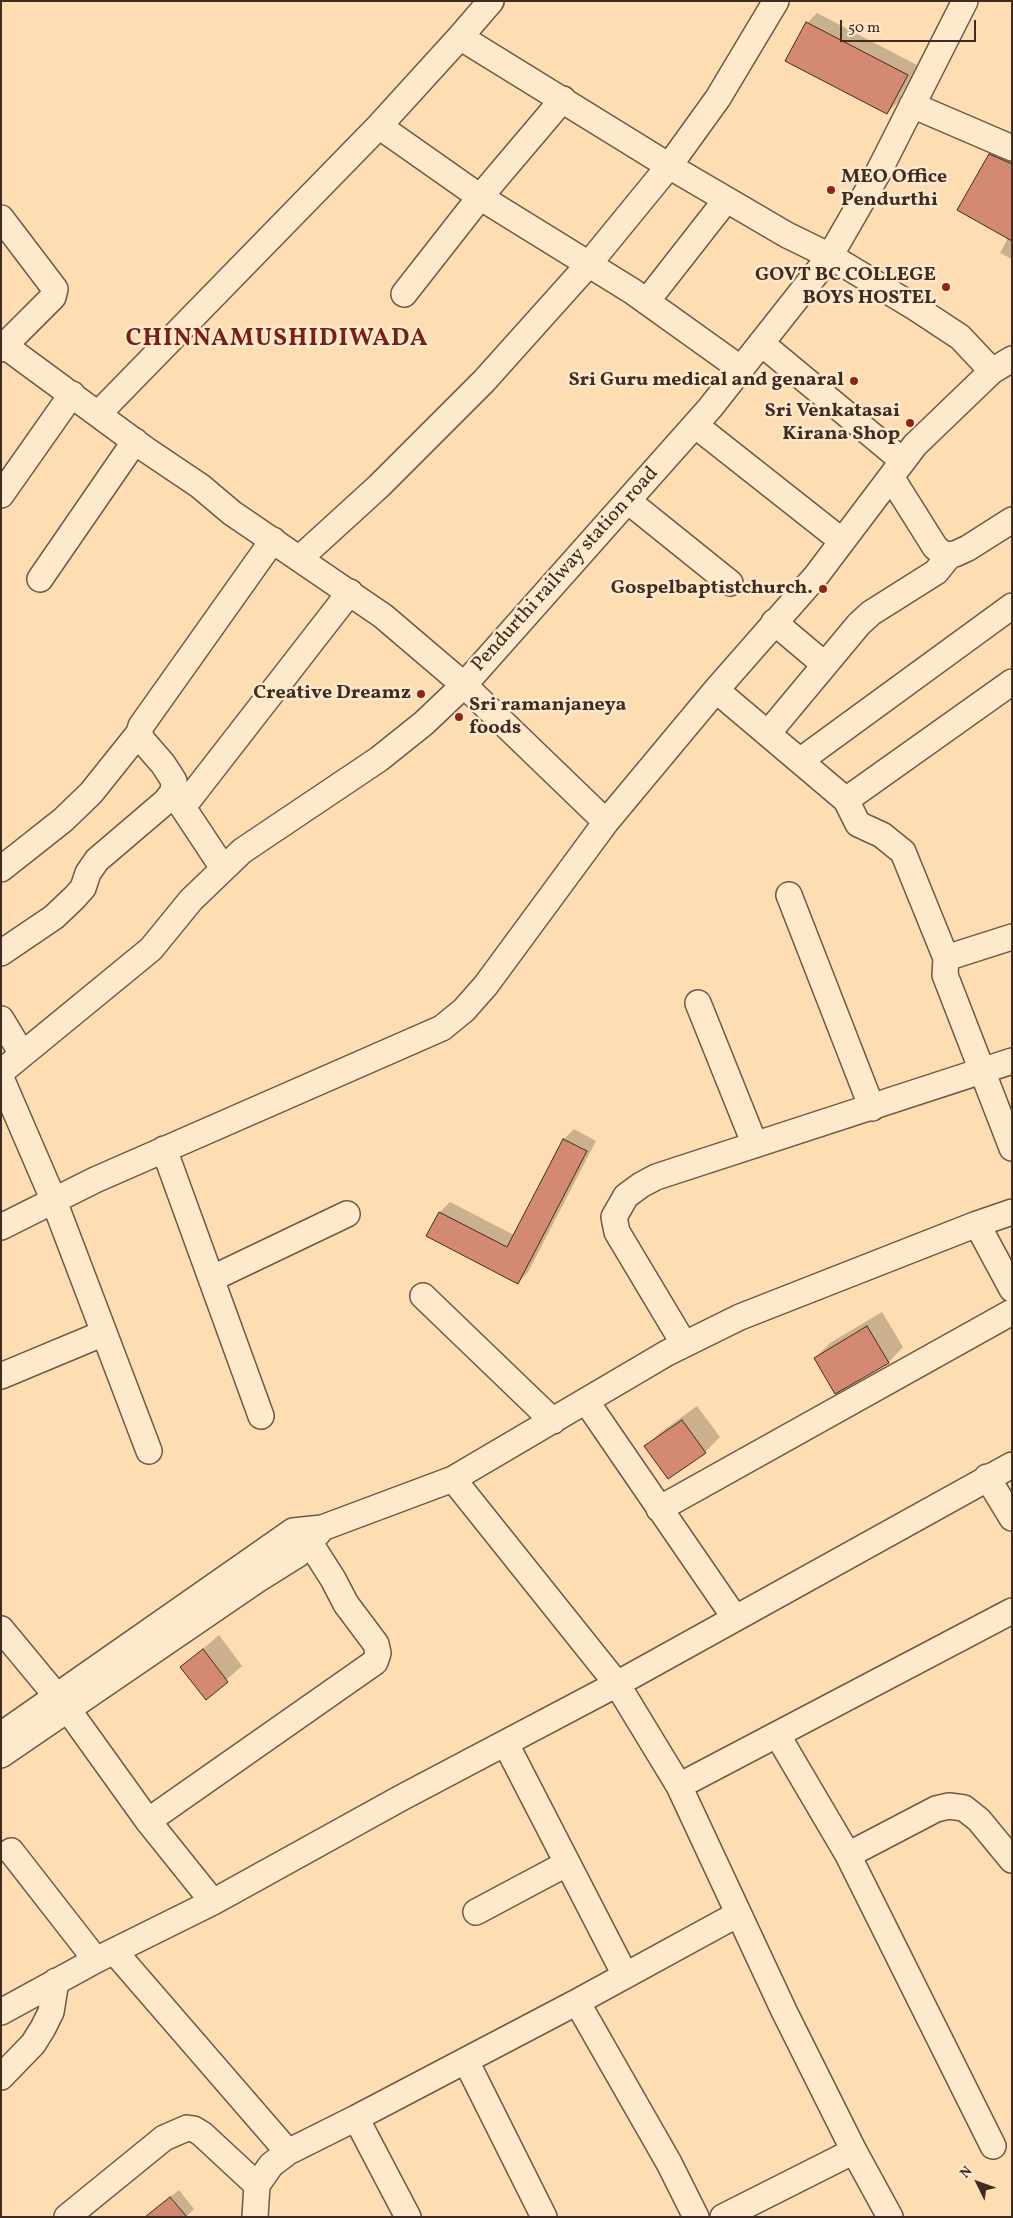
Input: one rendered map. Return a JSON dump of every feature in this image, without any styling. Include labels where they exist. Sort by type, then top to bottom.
[{"type":"street","points":[[98,414],[379,126],[491,1]]},
{"type":"street","points":[[300,558],[380,486],[484,381],[588,265],[669,166],[718,98],[776,1]]},
{"type":"street","name":"Pendurthi railway station road","points":[[1,1072],[151,949],[191,900],[223,868],[272,830],[379,759],[424,723],[464,685],[695,425],[830,256],[879,171],[965,1]]},
{"type":"street","points":[[1,1227],[164,1149],[442,1028],[464,1010],[486,985],[606,822],[774,622],[816,576],[897,469],[936,422],[1002,365],[830,256],[787,235],[726,200],[460,37]]},
{"type":"street","points":[[404,294],[480,197],[563,99]]},
{"type":"street","points":[[912,105],[1012,148]]},
{"type":"street","points":[[379,126],[480,197],[647,302],[741,369]]},
{"type":"street","points":[[647,302],[726,200]]},
{"type":"street","points":[[1,218],[55,289],[53,298],[2,345],[273,540],[350,592],[424,649],[606,822]]},
{"type":"street","points":[[761,343],[897,469],[935,547],[939,552],[949,556]]},
{"type":"street","points":[[1,495],[72,394]]},
{"type":"street","points":[[695,425],[842,541]]},
{"type":"street","points":[[40,579],[135,441]]},
{"type":"street","points":[[628,501],[730,583]]},
{"type":"street","points":[[769,732],[859,624],[871,613],[936,572],[949,556],[968,548],[1012,520]]},
{"type":"street","points":[[1,869],[63,820],[91,793],[139,733],[145,719],[273,540]]},
{"type":"street","points":[[1,954],[54,916],[74,898],[83,888],[88,873],[97,860],[165,802],[178,800],[350,592]]},
{"type":"street","points":[[801,760],[1012,606]]},
{"type":"street","points":[[774,622],[824,665]]},
{"type":"street","points":[[846,800],[1012,682]]},
{"type":"street","points":[[716,690],[769,732],[846,800],[858,824],[882,835],[903,852],[946,958],[946,975],[1012,1148]]},
{"type":"street","points":[[139,733],[142,741],[171,775],[178,800],[223,868]]},
{"type":"street","points":[[789,895],[872,1108]]},
{"type":"street","points":[[946,958],[1012,937]]},
{"type":"street","points":[[698,1003],[755,1145]]},
{"type":"street","points":[[1,1020],[22,1054]]},
{"type":"street","points":[[684,1344],[617,1232],[614,1217],[626,1196],[656,1177],[1012,1061]]},
{"type":"street","points":[[1,1078],[54,1201],[149,1451]]},
{"type":"street","points":[[164,1149],[262,1416]]},
{"type":"street","points":[[1,1755],[63,1703],[293,1531],[316,1536],[453,1478],[684,1344],[740,1317],[1012,1212]]},
{"type":"street","points":[[212,1278],[348,1214]]},
{"type":"street","points":[[977,1224],[1012,1290]]},
{"type":"street","points":[[423,1296],[552,1421]]},
{"type":"street","points":[[659,1509],[1012,1312]]},
{"type":"street","points":[[1,1376],[104,1333]]},
{"type":"street","points":[[586,1401],[735,1618]]},
{"type":"street","points":[[1,2012],[105,1955],[213,1902],[401,1798],[617,1684],[987,1477],[1012,1465]]},
{"type":"street","points":[[987,1477],[1012,1518]]},
{"type":"street","points":[[453,1478],[617,1684],[679,1786],[784,2011],[854,2151],[890,2217]]},
{"type":"street","points":[[148,1821],[375,1662],[378,1649],[346,1604],[333,1579],[316,1536]]},
{"type":"street","points":[[679,1786],[778,1736],[1012,1611]]},
{"type":"street","points":[[1,1629],[63,1703],[148,1821],[213,1902]]},
{"type":"street","points":[[1,1735],[63,1703]]},
{"type":"street","points":[[778,1736],[848,1855],[993,2146]]},
{"type":"street","points":[[506,1744],[566,1864],[625,1975]]},
{"type":"street","points":[[848,1855],[936,1809],[949,1806],[964,1808],[979,1820],[1012,1860]]},
{"type":"street","points":[[4,1849],[288,2152]]},
{"type":"street","points":[[476,1912],[566,1864]]},
{"type":"street","points":[[255,2217],[257,2186],[271,2165],[288,2152],[466,2061],[738,1914]]},
{"type":"street","points":[[1,2077],[33,2044],[43,2028],[51,2012],[56,1981]]},
{"type":"street","points":[[577,2002],[669,2163],[696,2217]]},
{"type":"street","points":[[466,2061],[544,2217]]},
{"type":"street","points":[[356,2118],[408,2217]]},
{"type":"street","points":[[67,2217],[164,2138],[187,2128],[194,2128],[202,2134],[257,2186]]},
{"type":"street","points":[[723,2217],[854,2151]]},
{"type":"building","points":[[806,22],[908,75],[887,114],[785,61]]},
{"type":"building","points":[[989,154],[1012,164],[1012,241],[957,210]]},
{"type":"building","points":[[563,1139],[587,1151],[518,1284],[426,1236],[439,1212],[507,1247]]},
{"type":"building","points":[[867,1326],[889,1363],[835,1394],[814,1358]]},
{"type":"building","points":[[682,1420],[706,1453],[668,1479],[644,1446]]},
{"type":"building","points":[[203,1649],[228,1682],[206,1700],[180,1667]]},
{"type":"building","points":[[170,2197],[187,2217],[145,2217]]},
{"type":"place","name":"MEO Office Pendurthi","points":[[831,190]]},
{"type":"place","name":"GOVT BC COLLEGE BOYS HOSTEL","points":[[946,287]]},
{"type":"place","name":"Sri Guru medical and genaral","points":[[854,381]]},
{"type":"place","name":"Sri Venkatasai Kirana Shop","points":[[910,423]]},
{"type":"place","name":"Gospelbaptistchurch.","points":[[823,589]]},
{"type":"place","name":"Creative Dreamz","points":[[421,694]]},
{"type":"place","name":"Sri ramanjaneya foods","points":[[459,717]]},
{"type":"district","name":"CHINNAMUSHIDIWADA","points":[[277,340]]}]
